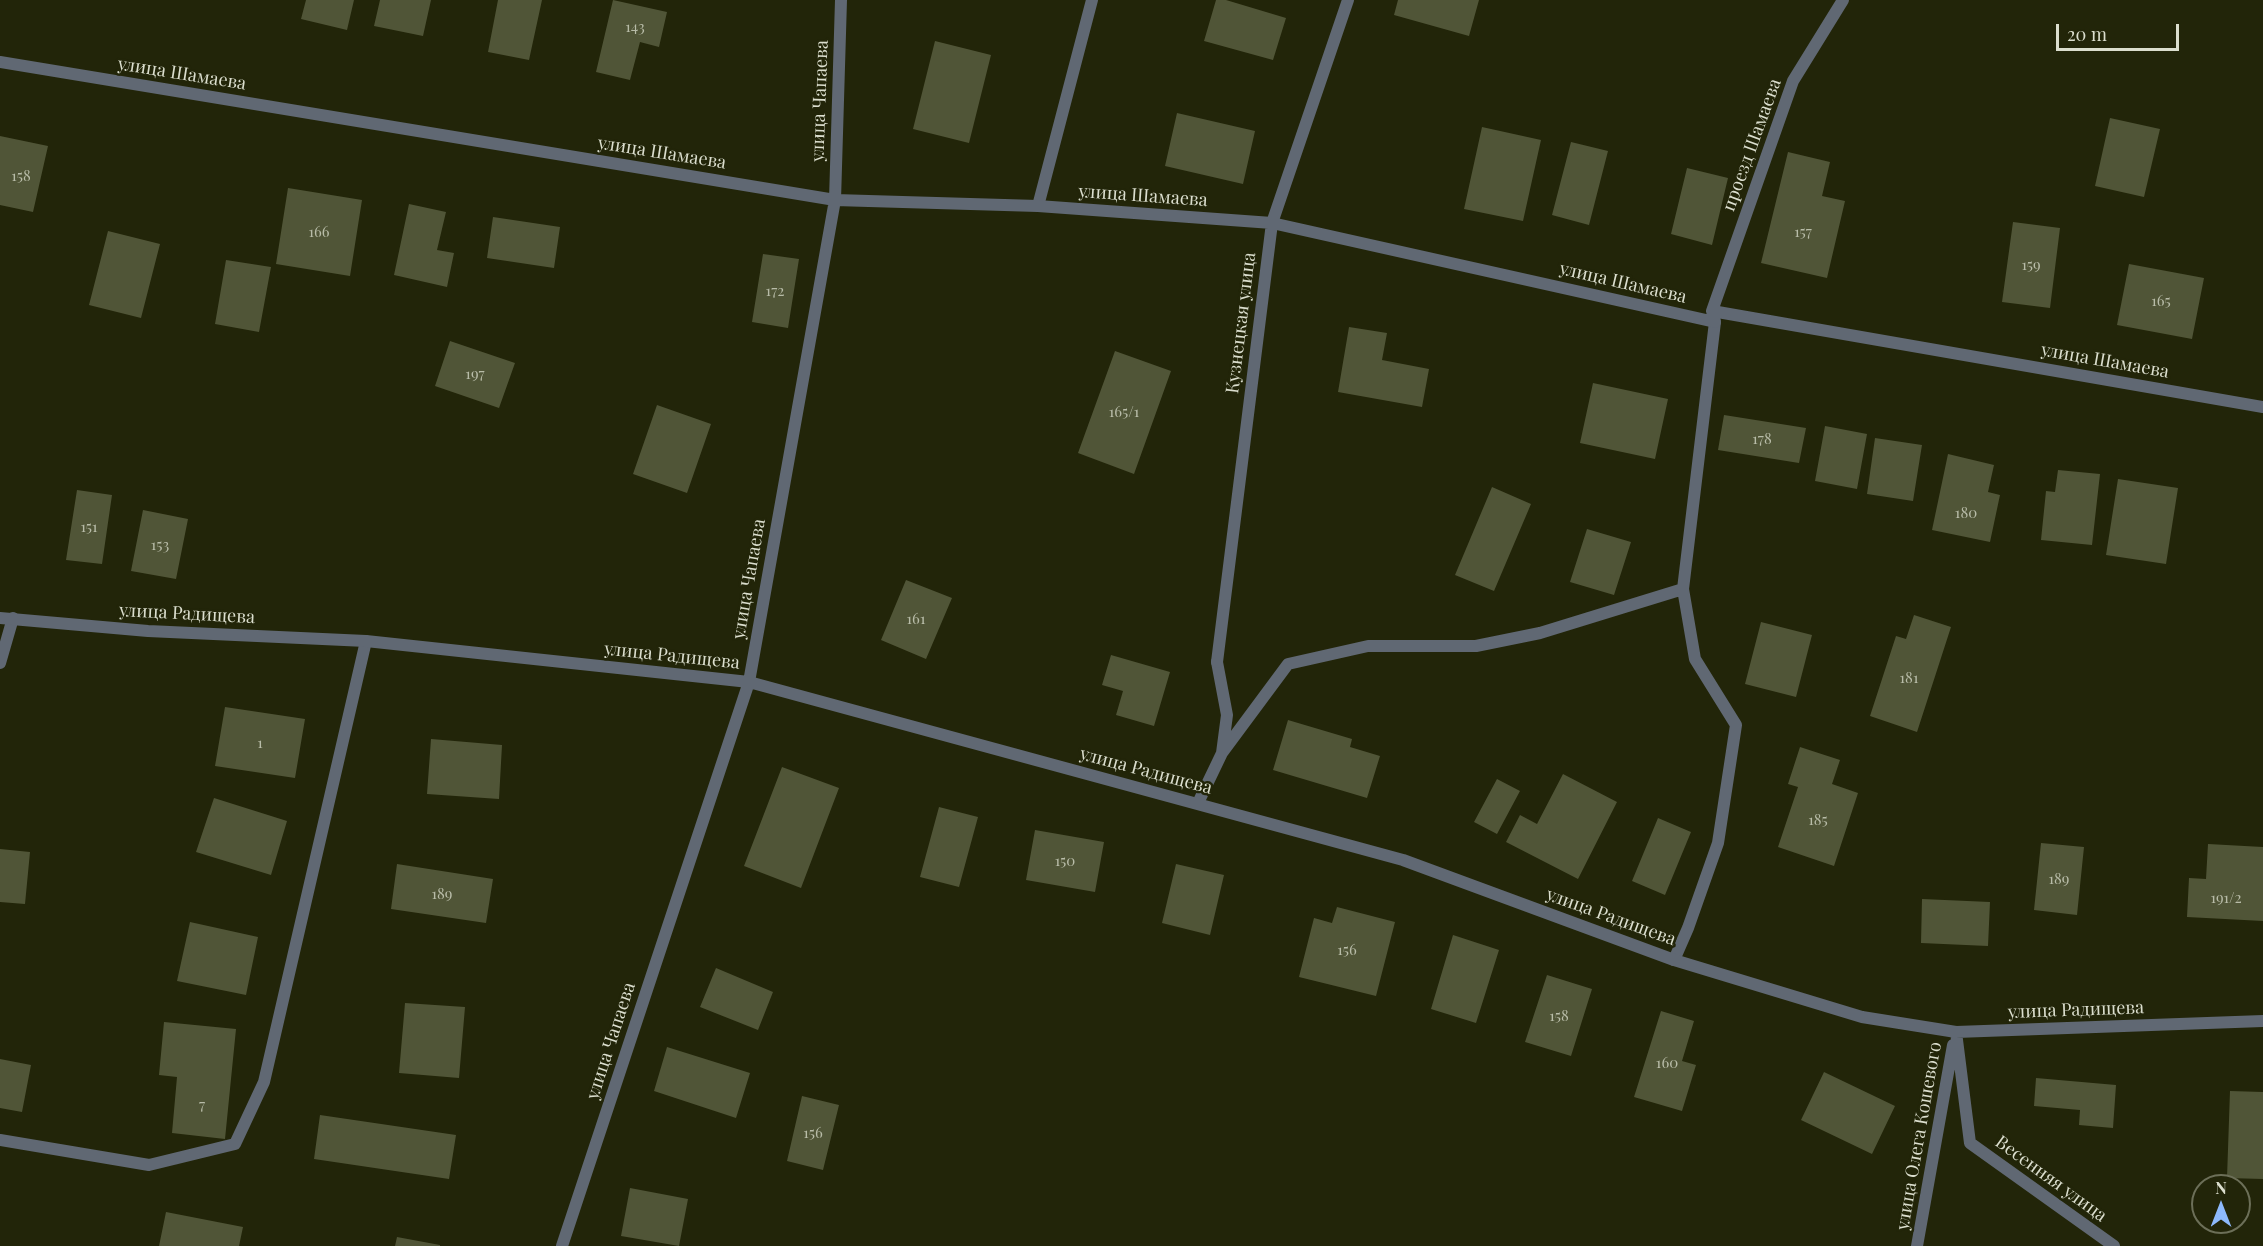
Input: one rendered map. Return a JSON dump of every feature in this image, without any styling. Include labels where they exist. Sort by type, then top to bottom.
[{"type":"street","name":"улица Чапаева","points":[[562,1246],[749,682],[835,200],[841,0]]},
{"type":"street","points":[[1038,206],[1092,0]]},
{"type":"street","name":"Кузнецкая улица","points":[[1222,753],[1227,715],[1217,662],[1272,223],[1348,0]]},
{"type":"street","name":"проезд Шамаева","points":[[1674,960],[1688,928],[1718,843],[1736,725],[1695,659],[1683,589],[1714,317],[1793,81],[1843,0]]},
{"type":"street","name":"улица Шамаева","points":[[0,62],[835,200],[1038,206],[1272,223],[1714,317],[2263,407]]},
{"type":"street","points":[[1198,803],[1222,753],[1288,663],[1368,646],[1476,646],[1540,633],[1683,589]]},
{"type":"street","name":"улица Радищева","points":[[0,618],[147,631],[366,641],[749,682],[1403,860],[1674,960],[1862,1017],[1956,1032],[2263,1021]]},
{"type":"street","points":[[0,663],[14,618]]},
{"type":"street","points":[[0,1140],[149,1165],[235,1144],[264,1082],[366,641]]},
{"type":"street","name":"улица Олега Кошевого","points":[[1917,1246],[1956,1032]]},
{"type":"street","name":"Весенняя улица","points":[[1956,1032],[1970,1143],[2114,1246]]},
{"type":"building","points":[[306,0],[354,0],[347,30],[301,19]]},
{"type":"building","points":[[380,0],[431,0],[423,36],[374,26]]},
{"type":"building","points":[[498,0],[542,0],[529,60],[488,52]]},
{"type":"building","points":[[613,0],[667,12],[659,47],[640,42],[630,80],[596,72]]},
{"type":"building","points":[[1216,0],[1226,0],[1286,18],[1273,60],[1204,41]]},
{"type":"building","points":[[1398,0],[1479,0],[1469,36],[1394,15]]},
{"type":"building","points":[[935,41],[991,55],[969,143],[913,129]]},
{"type":"building","points":[[1177,113],[1255,131],[1243,184],[1165,166]]},
{"type":"building","points":[[2110,118],[2160,129],[2144,197],[2095,186]]},
{"type":"building","points":[[1482,127],[1541,140],[1523,221],[1464,209]]},
{"type":"building","points":[[0,136],[48,146],[33,212],[0,205]]},
{"type":"building","points":[[1571,142],[1608,151],[1589,225],[1552,215]]},
{"type":"building","points":[[1788,152],[1830,162],[1822,196],[1845,201],[1827,278],[1761,263]]},
{"type":"building","points":[[1687,168],[1728,178],[1712,245],[1671,234]]},
{"type":"building","points":[[288,188],[362,200],[350,276],[276,264]]},
{"type":"building","points":[[409,204],[446,212],[437,250],[454,253],[447,287],[394,275]]},
{"type":"building","points":[[493,217],[560,227],[554,268],[487,258]]},
{"type":"building","points":[[2013,222],[2060,228],[2050,308],[2002,302]]},
{"type":"building","points":[[108,231],[160,244],[141,318],[89,305]]},
{"type":"building","points":[[763,254],[799,259],[788,328],[752,322]]},
{"type":"building","points":[[226,260],[271,267],[259,332],[215,324]]},
{"type":"building","points":[[2129,264],[2204,278],[2192,339],[2117,325]]},
{"type":"building","points":[[1349,327],[1387,333],[1382,360],[1429,369],[1422,407],[1338,392]]},
{"type":"building","points":[[450,341],[515,363],[499,408],[435,386]]},
{"type":"building","points":[[1115,351],[1171,371],[1134,474],[1078,453]]},
{"type":"building","points":[[1593,383],[1668,399],[1655,459],[1580,443]]},
{"type":"building","points":[[657,405],[711,424],[687,493],[633,474]]},
{"type":"building","points":[[1724,415],[1806,428],[1799,463],[1718,450]]},
{"type":"building","points":[[1825,426],[1867,434],[1857,489],[1815,481]]},
{"type":"building","points":[[1875,438],[1922,445],[1913,501],[1867,494]]},
{"type":"building","points":[[1948,454],[1994,465],[1988,492],[2000,495],[1990,542],[1932,530]]},
{"type":"building","points":[[2058,470],[2100,474],[2092,545],[2041,540],[2046,491],[2055,492]]},
{"type":"building","points":[[2118,479],[2178,488],[2166,564],[2106,555]]},
{"type":"building","points":[[1492,487],[1531,504],[1494,591],[1455,575]]},
{"type":"building","points":[[77,490],[112,495],[102,564],[66,560]]},
{"type":"building","points":[[143,510],[188,519],[176,579],[131,571]]},
{"type":"building","points":[[1587,529],[1631,542],[1614,595],[1570,582]]},
{"type":"building","points":[[906,580],[952,598],[926,659],[881,640]]},
{"type":"building","points":[[1914,615],[1951,627],[1917,732],[1870,716],[1896,636],[1906,639]]},
{"type":"building","points":[[1761,622],[1812,635],[1796,697],[1745,684]]},
{"type":"building","points":[[1111,655],[1170,672],[1154,726],[1116,715],[1123,691],[1102,685]]},
{"type":"building","points":[[225,707],[305,719],[295,778],[215,766]]},
{"type":"building","points":[[1288,720],[1352,739],[1350,747],[1380,756],[1367,798],[1273,770]]},
{"type":"building","points":[[431,739],[502,745],[499,799],[427,794]]},
{"type":"building","points":[[1800,747],[1840,760],[1832,784],[1858,793],[1834,866],[1778,847],[1798,787],[1788,784]]},
{"type":"building","points":[[782,767],[839,788],[801,888],[744,866]]},
{"type":"building","points":[[1563,774],[1617,802],[1578,879],[1506,842],[1520,815],[1537,824]]},
{"type":"building","points":[[1497,779],[1520,791],[1497,834],[1474,822]]},
{"type":"building","points":[[214,798],[287,821],[271,875],[196,852]]},
{"type":"building","points":[[939,807],[978,817],[959,887],[920,877]]},
{"type":"building","points":[[1658,818],[1691,832],[1665,895],[1632,881]]},
{"type":"building","points":[[1035,830],[1104,842],[1095,892],[1026,880]]},
{"type":"building","points":[[2041,843],[2084,847],[2077,915],[2034,910]]},
{"type":"building","points":[[2208,844],[2263,847],[2263,921],[2187,917],[2189,878],[2206,879]]},
{"type":"building","points":[[0,849],[30,852],[25,904],[0,902]]},
{"type":"building","points":[[397,864],[493,879],[486,923],[391,909]]},
{"type":"building","points":[[1176,864],[1224,875],[1210,935],[1162,923]]},
{"type":"building","points":[[1922,899],[1990,902],[1988,946],[1921,943]]},
{"type":"building","points":[[1337,907],[1395,922],[1376,996],[1299,977],[1314,918],[1332,923]]},
{"type":"building","points":[[190,922],[258,937],[246,995],[177,981]]},
{"type":"building","points":[[1453,935],[1499,950],[1476,1023],[1431,1009]]},
{"type":"building","points":[[716,968],[773,992],[758,1030],[700,1007]]},
{"type":"building","points":[[1547,975],[1592,989],[1571,1056],[1525,1042]]},
{"type":"building","points":[[405,1003],[465,1007],[459,1078],[399,1073]]},
{"type":"building","points":[[1661,1011],[1694,1021],[1682,1061],[1696,1065],[1682,1111],[1634,1097]]},
{"type":"building","points":[[164,1022],[236,1029],[225,1139],[172,1133],[177,1077],[159,1075]]},
{"type":"building","points":[[667,1047],[750,1073],[736,1118],[654,1091]]},
{"type":"building","points":[[0,1059],[31,1065],[22,1112],[0,1108]]},
{"type":"building","points":[[1824,1072],[1895,1106],[1872,1154],[1801,1120]]},
{"type":"building","points":[[2036,1078],[2116,1085],[2113,1128],[2079,1125],[2080,1110],[2034,1106]]},
{"type":"building","points":[[2230,1091],[2263,1092],[2263,1179],[2251,1179],[2251,1174],[2227,1174]]},
{"type":"building","points":[[802,1096],[839,1105],[823,1170],[787,1161]]},
{"type":"building","points":[[320,1115],[456,1135],[449,1179],[314,1159]]},
{"type":"building","points":[[630,1188],[688,1199],[679,1246],[621,1236]]},
{"type":"building","points":[[166,1212],[243,1227],[239,1246],[159,1246]]},
{"type":"building","points":[[397,1237],[440,1245],[440,1246],[395,1246]]}]
